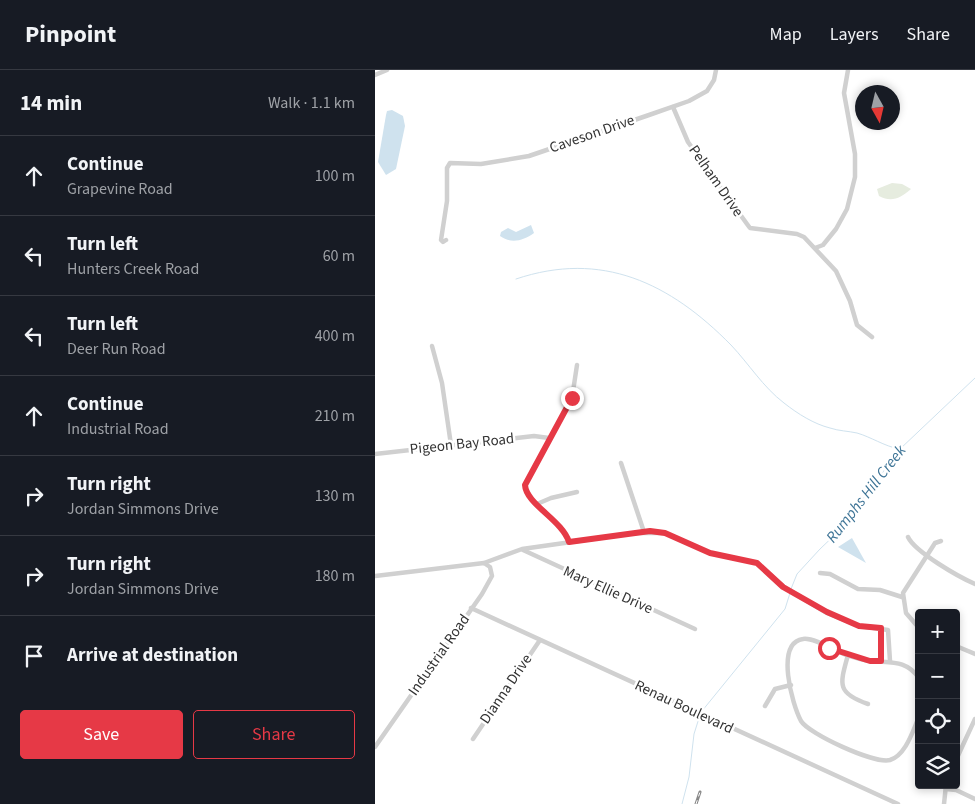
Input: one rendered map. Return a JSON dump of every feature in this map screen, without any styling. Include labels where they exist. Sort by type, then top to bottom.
[{"type":"street","points":[[375,74],[387,70]]},
{"type":"street","name":"Caveson Drive","points":[[446,240],[443,242],[441,240],[447,201],[447,168],[450,162],[481,164],[529,156],[673,106],[707,91],[714,80],[716,70]]},
{"type":"street","points":[[815,248],[823,245],[836,229],[847,209],[855,177],[855,154],[844,93],[848,70]]},
{"type":"street","name":"Pelham Drive","points":[[673,106],[678,123],[687,142],[750,228],[801,235],[836,272],[850,301],[857,325],[872,337]]},
{"type":"street","points":[[432,346],[442,383],[451,445]]},
{"type":"street","points":[[569,542],[562,528],[527,493],[525,485],[572,398],[577,365]]},
{"type":"street","name":"Pigeon Bay Road","points":[[375,454],[534,436],[549,438]]},
{"type":"street","points":[[621,463],[644,532]]},
{"type":"street","points":[[537,504],[551,498],[577,492]]},
{"type":"street","points":[[375,576],[484,563],[521,549],[644,532],[665,533],[710,553],[757,563],[783,587],[802,596],[827,612],[859,626],[881,628],[889,632],[890,662]]},
{"type":"street","points":[[908,537],[911,543],[975,584]]},
{"type":"street","points":[[915,623],[906,613],[902,597],[905,587],[935,543],[941,541]]},
{"type":"street","name":"Mary Ellie Drive","points":[[521,549],[695,629]]},
{"type":"street","name":"Industrial Road","points":[[375,747],[491,576],[490,567],[484,563]]},
{"type":"street","points":[[821,573],[829,574],[858,589],[880,590],[902,597]]},
{"type":"street","name":"Renau Boulevard","points":[[471,608],[898,804]]},
{"type":"street","points":[[881,628],[881,661]]},
{"type":"street","points":[[915,674],[906,665],[870,661],[848,655],[811,639],[802,638],[793,644],[786,660],[799,714],[808,729],[871,758],[891,760],[899,754],[915,724]]},
{"type":"street","name":"Dianna Drive","points":[[473,739],[540,640]]},
{"type":"street","points":[[960,648],[975,654]]},
{"type":"street","points":[[848,655],[841,681],[843,688],[852,698],[868,704]]},
{"type":"street","points":[[765,706],[775,689],[791,685]]},
{"type":"street","points":[[960,751],[975,719]]},
{"type":"street","points":[[944,804],[946,789]]},
{"type":"street","points":[[953,789],[975,799]]},
{"type":"shaded area","points":[[892,183],[902,184],[911,189],[903,195],[892,199],[879,196],[877,189]]},
{"type":"water","points":[[392,110],[403,116],[405,126],[396,169],[386,175],[378,162],[387,111]]},
{"type":"water","points":[[531,225],[534,233],[521,240],[513,241],[500,236],[501,232],[508,228],[516,232]]},
{"type":"water","points":[[852,538],[866,563],[838,547]]},
{"type":"waterway","points":[[516,279],[547,271],[577,268],[606,271],[633,278],[659,289],[684,304],[708,323],[731,345],[769,390],[795,411],[824,426],[857,433],[899,449]]},
{"type":"waterway","name":"Rumphs Hill Creek","points":[[791,589],[797,574],[841,529],[900,449],[975,378]]},
{"type":"waterway","name":"Rumphs Hill Creek","points":[[702,711],[785,609],[790,593]]},
{"type":"waterway","name":"Rumphs Hill Creek","points":[[682,804],[689,777],[694,734],[700,715]]},
{"type":"railway","points":[[696,804],[700,792]]},
{"type":"route","points":[[572,398],[542,450],[525,485],[525,490],[562,528],[569,542],[650,531],[665,533],[710,553],[757,563],[783,587],[802,596],[827,612],[859,626],[881,628],[881,661],[870,661],[829,648]]}]
